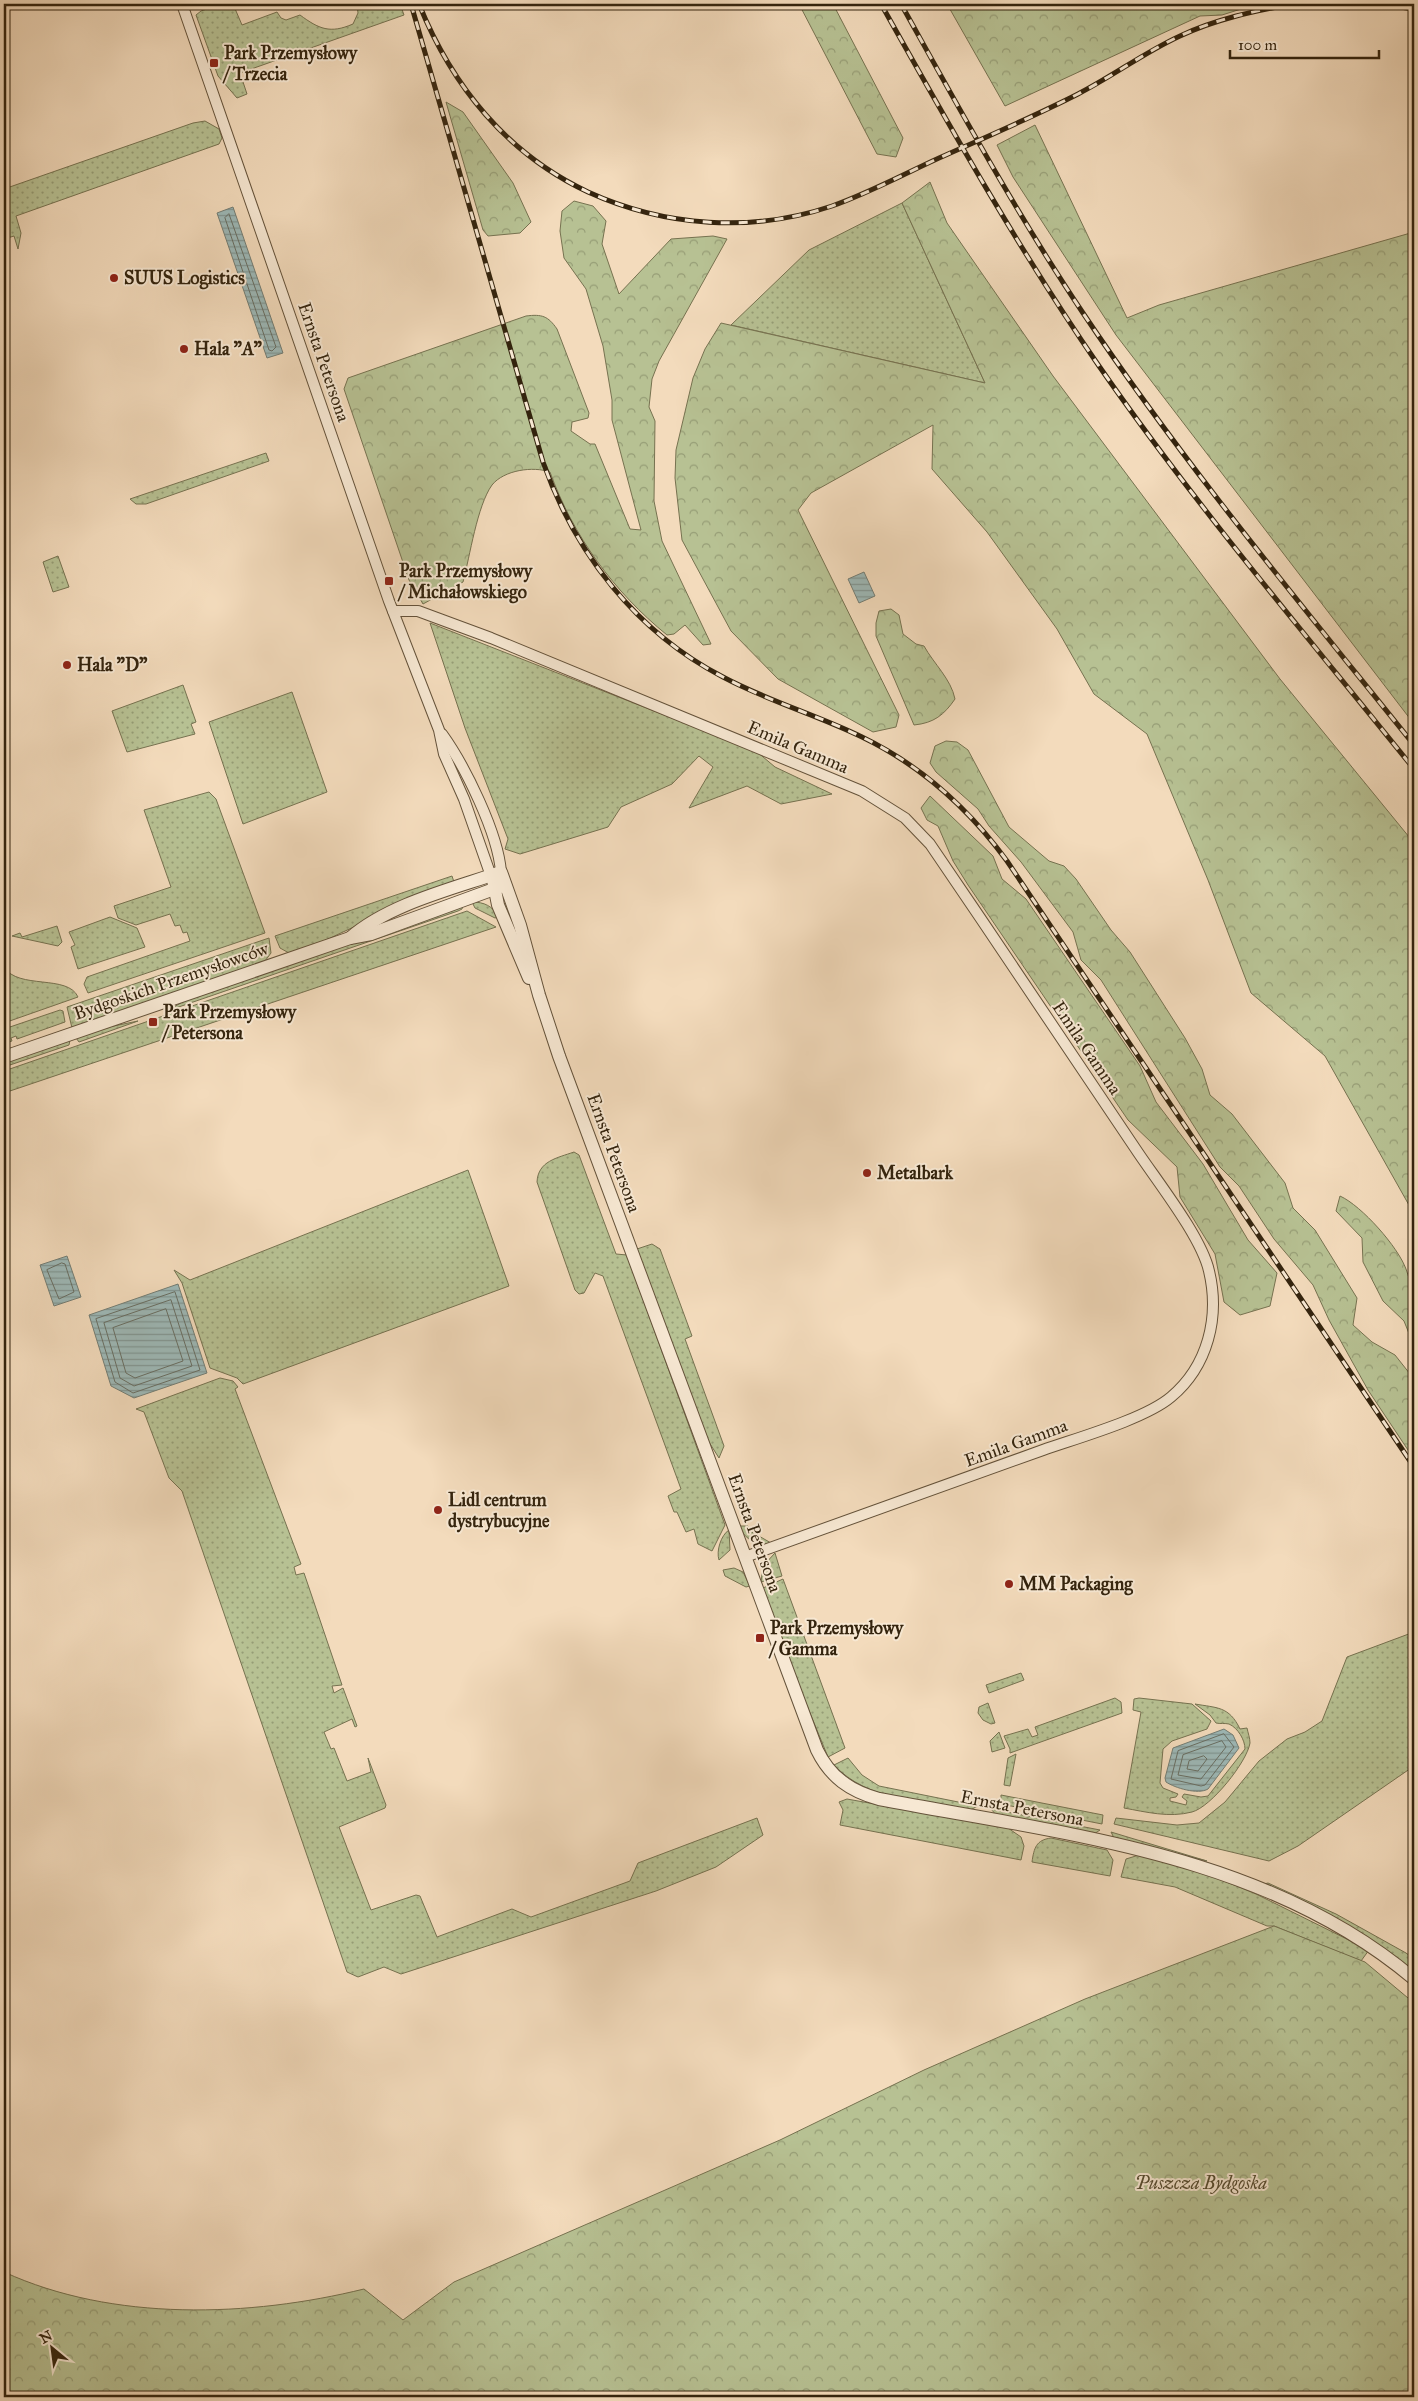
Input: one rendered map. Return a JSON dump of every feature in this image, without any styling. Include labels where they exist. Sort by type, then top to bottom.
[{"type":"street","name":"Ernsta Petersona","points":[[182,4],[393,612],[439,730],[444,754],[527,948],[539,995],[661,1333],[817,1750],[831,1772],[847,1786],[879,1799],[1131,1848],[1204,1867],[1252,1885],[1337,1925],[1376,1948],[1414,1979]]},
{"type":"street","name":"Emila Gamma","points":[[393,612],[418,611],[500,641],[862,791],[904,818],[930,844],[1184,1222],[1209,1269],[1214,1310],[1205,1350],[1192,1374],[1170,1398],[1159,1405],[1098,1430],[745,1557]]},
{"type":"street","name":"Bydgoskich Przemysłowców","points":[[4,1057],[350,938],[371,934],[498,880]]},
{"type":"green space","points":[[221,4],[233,4],[242,25],[277,12],[281,18],[286,20],[300,15],[319,27],[338,29],[353,24],[358,13],[357,4],[400,4],[404,15],[240,73],[247,94],[237,98],[218,76],[196,15],[201,11]]},
{"type":"green space","points":[[799,4],[833,4],[903,138],[896,157],[877,154]]},
{"type":"green space","points":[[947,4],[1257,4],[1222,15],[1200,16],[1005,106]]},
{"type":"green space","points":[[446,102],[463,112],[513,183],[531,222],[520,233],[488,236],[483,230]]},
{"type":"green space","points":[[205,121],[219,129],[222,138],[219,144],[16,216],[21,233],[18,249],[14,236],[4,239],[4,189],[193,123]]},
{"type":"green space","points":[[1035,125],[1127,318],[1159,305],[1414,232],[1414,724],[1116,335],[1013,177],[997,145]]},
{"type":"green space","points":[[930,182],[947,223],[1053,376],[1280,679],[1414,843],[1414,1214],[1325,1056],[1251,993],[1208,880],[1147,734],[1094,694],[1057,629],[987,532],[932,469],[933,425],[811,493],[798,510],[899,715],[896,727],[873,732],[778,679],[731,631],[682,540],[675,478],[676,450],[693,378],[705,349],[721,323],[985,383],[902,203]]},
{"type":"green space","points":[[574,201],[593,206],[606,221],[602,244],[619,294],[671,239],[713,236],[727,239],[659,361],[652,379],[649,407],[655,421],[654,501],[662,541],[711,644],[703,645],[685,625],[674,634],[667,635],[630,600],[597,561],[559,496],[550,472],[543,470],[535,469],[511,473],[497,480],[492,485],[478,518],[463,582],[423,604],[409,580],[344,389],[348,378],[526,316],[536,315],[544,317],[551,321],[557,329],[589,413],[588,418],[572,422],[571,431],[590,444],[595,444],[630,529],[641,530],[612,420],[612,400],[603,346],[586,289],[564,258],[560,231],[562,211]]},
{"type":"green space","points":[[902,203],[985,383],[731,325],[809,250]]},
{"type":"green space","points":[[266,453],[269,461],[146,504],[136,504],[130,499]]},
{"type":"green space","points":[[58,556],[69,587],[53,592],[43,562]]},
{"type":"green space","points":[[891,609],[899,615],[903,634],[916,644],[924,646],[946,678],[953,692],[955,699],[951,705],[933,720],[914,725],[876,636],[876,623],[879,611]]},
{"type":"green space","points":[[430,623],[756,751],[775,767],[832,794],[781,804],[747,786],[689,808],[713,767],[699,756],[672,784],[621,807],[608,827],[520,854],[505,849],[508,839],[465,728]]},
{"type":"green space","points":[[183,685],[196,722],[191,724],[195,734],[127,752],[112,711]]},
{"type":"green space","points":[[292,692],[327,792],[243,824],[209,722]]},
{"type":"green space","points":[[946,741],[957,742],[968,750],[1009,827],[1049,861],[1064,866],[1076,879],[1111,930],[1130,952],[1185,1038],[1202,1069],[1210,1095],[1232,1114],[1285,1183],[1293,1208],[1315,1230],[1357,1298],[1353,1325],[1372,1342],[1395,1355],[1414,1379],[1414,1459],[1368,1390],[1329,1320],[1313,1285],[1274,1239],[1239,1186],[1220,1167],[1101,980],[1081,960],[1073,932],[1021,862],[989,826],[978,809],[936,772],[930,763],[935,746]]},
{"type":"green space","points":[[209,792],[216,799],[265,933],[88,993],[84,984],[87,977],[190,941],[187,932],[183,933],[180,925],[175,926],[170,914],[136,925],[118,918],[114,906],[171,887],[144,810]]},
{"type":"green space","points":[[930,796],[993,856],[1002,879],[1026,899],[1140,1066],[1156,1102],[1203,1164],[1248,1240],[1277,1273],[1270,1306],[1240,1315],[1224,1302],[1215,1254],[1180,1197],[1177,1167],[1128,1120],[968,885],[953,861],[938,826],[927,820],[921,808]]},
{"type":"green space","points":[[452,876],[455,885],[409,901],[326,940],[289,953],[280,948],[275,936]]},
{"type":"green space","points":[[472,902],[488,905],[498,917],[495,918],[475,908]]},
{"type":"green space","points":[[463,905],[462,909],[458,911],[167,1011],[186,1000]]},
{"type":"green space","points":[[467,911],[496,927],[4,1093],[4,1071]]},
{"type":"green space","points":[[110,917],[137,928],[145,947],[78,969],[71,947],[75,945],[69,932]]},
{"type":"green space","points":[[57,926],[62,942],[58,946],[12,936],[20,933],[22,937]]},
{"type":"green space","points":[[269,938],[271,953],[265,961],[72,1028],[67,1007]]},
{"type":"green space","points":[[4,967],[11,974],[20,978],[64,986],[73,990],[78,997],[4,1023]]},
{"type":"green space","points":[[60,1010],[63,1011],[65,1022],[17,1039],[16,1036],[11,1038],[12,1041],[4,1043],[4,1029]]},
{"type":"green space","points":[[138,1021],[79,1042],[76,1038],[109,1027]]},
{"type":"green space","points":[[70,1040],[69,1045],[4,1067],[4,1063]]},
{"type":"green space","points":[[574,1152],[579,1155],[616,1254],[627,1255],[725,1525],[712,1551],[698,1544],[694,1529],[686,1532],[677,1512],[674,1512],[668,1496],[681,1489],[603,1276],[595,1273],[584,1293],[579,1294],[575,1290],[537,1182],[538,1175],[545,1165],[550,1161]]},
{"type":"green space","points":[[468,1170],[509,1286],[243,1384],[237,1378],[210,1368],[182,1283],[174,1270],[190,1280]]},
{"type":"green space","points":[[1340,1196],[1349,1201],[1378,1228],[1402,1260],[1411,1287],[1414,1346],[1404,1321],[1383,1301],[1363,1262],[1362,1238],[1336,1211]]},
{"type":"green space","points":[[652,1244],[660,1249],[692,1336],[685,1339],[724,1446],[719,1458],[707,1439],[637,1249]]},
{"type":"green space","points":[[220,1378],[233,1381],[238,1387],[235,1389],[301,1564],[294,1567],[296,1575],[304,1573],[342,1685],[332,1686],[334,1693],[343,1688],[357,1726],[355,1727],[352,1719],[324,1732],[331,1749],[334,1748],[347,1781],[371,1772],[368,1758],[386,1805],[385,1808],[339,1827],[371,1910],[416,1895],[420,1896],[437,1937],[512,1909],[531,1917],[630,1881],[638,1863],[757,1818],[763,1835],[716,1867],[656,1891],[401,1974],[384,1967],[358,1977],[347,1972],[182,1491],[169,1478],[144,1412],[136,1409]]},
{"type":"green space","points":[[739,1526],[748,1526],[752,1532],[771,1543],[761,1544],[752,1541]]},
{"type":"green space","points":[[729,1530],[730,1550],[719,1560],[720,1544]]},
{"type":"green space","points":[[775,1553],[782,1576],[761,1582],[763,1566]]},
{"type":"green space","points":[[734,1568],[743,1572],[750,1586],[746,1587],[725,1576],[723,1570]]},
{"type":"green space","points":[[783,1579],[845,1748],[828,1757],[763,1588]]},
{"type":"green space","points":[[1414,1632],[1414,1766],[1298,1846],[1269,1861],[1114,1824],[1116,1818],[1177,1825],[1199,1823],[1225,1802],[1259,1761],[1287,1739],[1305,1732],[1322,1721],[1347,1657]]},
{"type":"green space","points":[[1021,1673],[1024,1680],[989,1693],[986,1685]]},
{"type":"green space","points":[[1115,1698],[1121,1702],[1122,1713],[1010,1753],[1004,1736],[1028,1729],[1032,1737],[1038,1735],[1035,1727]]},
{"type":"green space","points":[[1134,1699],[1192,1704],[1211,1721],[1207,1729],[1172,1741],[1163,1749],[1160,1783],[1163,1788],[1178,1794],[1176,1797],[1170,1798],[1170,1801],[1186,1805],[1187,1801],[1182,1797],[1184,1794],[1201,1797],[1208,1796],[1245,1749],[1242,1738],[1235,1728],[1229,1724],[1216,1723],[1210,1715],[1195,1704],[1222,1709],[1236,1721],[1240,1729],[1247,1728],[1250,1743],[1242,1761],[1227,1783],[1209,1802],[1200,1808],[1183,1814],[1158,1814],[1124,1808],[1141,1712],[1133,1710]]},
{"type":"green space","points":[[988,1703],[995,1723],[991,1724],[983,1720],[978,1713],[979,1707]]},
{"type":"green space","points":[[999,1732],[1005,1748],[992,1752],[990,1741]]},
{"type":"green space","points":[[1016,1754],[1010,1786],[1004,1785],[1008,1758]]},
{"type":"green space","points":[[848,1758],[862,1775],[879,1786],[978,1806],[970,1810],[916,1802],[880,1793],[847,1777],[834,1765]]},
{"type":"green space","points":[[1001,1795],[1103,1815],[1102,1824],[1001,1804]]},
{"type":"green space","points":[[847,1799],[1008,1828],[1021,1837],[1024,1846],[1021,1860],[840,1825],[843,1810],[839,1802]]},
{"type":"green space","points":[[991,1809],[1100,1830],[1094,1834],[997,1816]]},
{"type":"green space","points":[[1111,1832],[1207,1861],[1114,1838]]},
{"type":"green space","points":[[1051,1838],[1107,1850],[1113,1860],[1110,1876],[1032,1862],[1039,1843]]},
{"type":"green space","points":[[1139,1855],[1192,1868],[1256,1894],[1369,1950],[1361,1961],[1274,1926],[1267,1926],[1175,1887],[1121,1877],[1126,1859]]},
{"type":"green space","points":[[1268,1883],[1336,1914],[1406,1953],[1414,1959],[1414,1972],[1361,1933],[1264,1884]]},
{"type":"green space","name":"Puszcza Bydgoska","points":[[1274,1926],[1365,1962],[1414,2003],[1414,2397],[4,2397],[4,2272],[46,2288],[90,2300],[136,2307],[182,2310],[229,2309],[275,2305],[364,2289],[403,2320],[454,2282],[780,2140],[924,2070],[1085,1999]]},
{"type":"water","points":[[233,207],[283,353],[267,358],[217,213]]},
{"type":"water","points":[[864,572],[875,596],[859,603],[848,579]]},
{"type":"water","points":[[67,1256],[81,1297],[54,1306],[40,1265]]},
{"type":"water","points":[[178,1284],[207,1373],[134,1398],[111,1386],[89,1315]]},
{"type":"water","points":[[1224,1729],[1233,1735],[1239,1748],[1208,1789],[1204,1791],[1187,1790],[1166,1782],[1165,1778],[1173,1748]]},
{"type":"railway","points":[[411,4],[543,462],[556,496],[572,528],[591,558],[612,587],[636,613],[692,659],[740,686],[845,729],[905,761],[943,790],[977,824],[1007,861],[1414,1467]]},
{"type":"railway","points":[[419,4],[432,34],[466,90],[486,115],[532,158],[588,192],[617,204],[647,213],[678,219],[740,223],[802,215],[846,201],[1061,102],[1180,36],[1235,16],[1293,4]]},
{"type":"railway","points":[[881,4],[1013,233],[1099,366],[1213,520],[1414,769]]},
{"type":"railway","points":[[901,4],[1034,237],[1083,313],[1202,479],[1414,745]]},
{"type":"railway","points":[[1379,4],[1414,9]]},
{"type":"place","name":"Park Przemysłowy / Trzecia","points":[[214,63]]},
{"type":"place","name":"SUUS Logistics","points":[[114,278]]},
{"type":"place","name":"Hala \"A\"","points":[[184,349]]},
{"type":"place","name":"Park Przemysłowy / Michałowskiego","points":[[389,581]]},
{"type":"place","name":"Hala \"D\"","points":[[67,665]]},
{"type":"place","name":"Park Przemysłowy / Petersona","points":[[153,1022]]},
{"type":"place","name":"Metalbark","points":[[867,1173]]},
{"type":"place","name":"Lidl centrum dystrybucyjne","points":[[438,1510]]},
{"type":"place","name":"MM Packaging","points":[[1009,1584]]},
{"type":"place","name":"Park Przemysłowy / Gamma","points":[[760,1638]]}]
